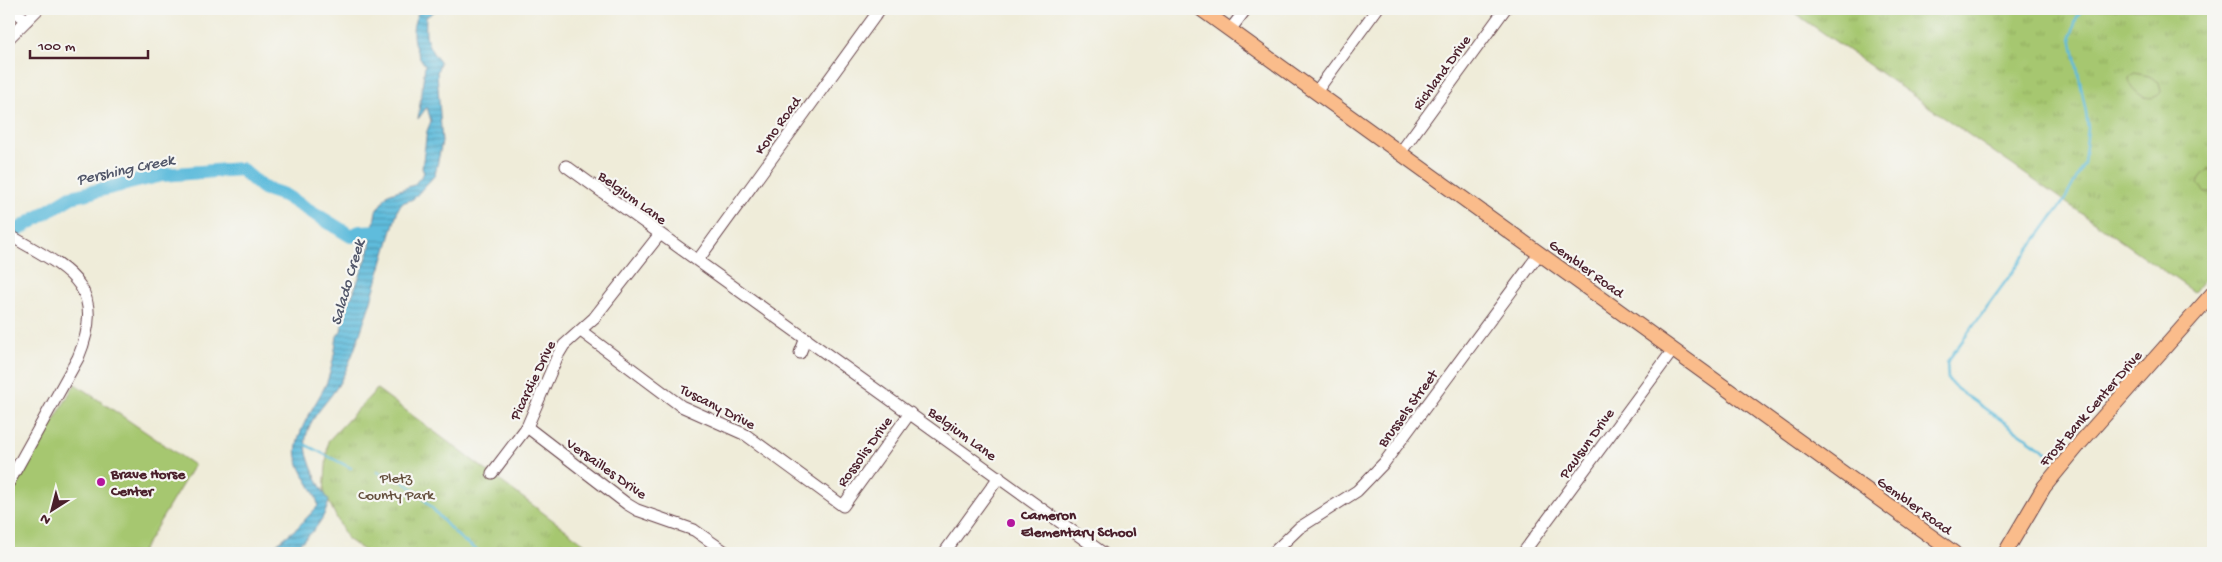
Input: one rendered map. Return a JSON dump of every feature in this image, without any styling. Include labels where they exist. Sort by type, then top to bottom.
[{"type":"main road","name":"Gembler Road","points":[[1201,9],[1954,553]]},
{"type":"main road","name":"Frost Bank Center Drive","points":[[2005,553],[2028,511],[2054,474],[2213,293]]},
{"type":"street","points":[[12,9],[27,20]]},
{"type":"street","points":[[9,38],[38,9]]},
{"type":"street","name":"Kono Road","points":[[698,260],[880,9]]},
{"type":"street","points":[[1230,30],[1246,9]]},
{"type":"street","points":[[1316,92],[1376,9]]},
{"type":"street","name":"Richland Drive","points":[[1400,153],[1506,9]]},
{"type":"street","name":"Belgium Lane","points":[[566,166],[1103,553]]},
{"type":"street","name":"Picardie Drive","points":[[492,473],[526,427],[564,345],[581,331],[614,294],[660,234]]},
{"type":"street","points":[[9,235],[72,274],[83,286],[88,326],[84,344],[78,358],[9,482]]},
{"type":"street","name":"Brussels Street","points":[[1273,553],[1299,528],[1357,491],[1384,463],[1540,254]]},
{"type":"street","name":"Tuscany Drive","points":[[581,331],[681,406],[746,435],[843,506]]},
{"type":"street","points":[[800,353],[806,338]]},
{"type":"street","name":"Paulsun Drive","points":[[1522,553],[1673,350]]},
{"type":"street","name":"Rossolis Drive","points":[[843,506],[910,413]]},
{"type":"street","name":"Versailles Drive","points":[[526,427],[626,504],[637,510],[694,530],[727,553]]},
{"type":"street","points":[[944,553],[999,477]]},
{"type":"green space","points":[[1789,9],[2213,9],[2213,271],[2194,292]]},
{"type":"green space","points":[[2134,73],[2149,76],[2159,82],[2161,92],[2152,98],[2137,92],[2130,83],[2129,78]]},
{"type":"green space","points":[[2207,170],[2213,170],[2213,192],[2205,192],[2198,184],[2200,178]]},
{"type":"green space","name":"Brave Horse Center","points":[[75,384],[194,465],[141,553],[9,553],[9,499]]},
{"type":"green space","name":"Pletz County Park","points":[[377,389],[597,553],[367,553],[347,539],[324,492],[328,441]]},
{"type":"water","points":[[421,9],[438,9],[426,17],[426,36],[429,46],[440,62],[437,73],[442,142],[435,175],[413,199],[402,203],[398,209],[370,304],[349,363],[336,389],[308,429],[306,444],[309,461],[329,500],[327,508],[312,532],[291,549],[277,553],[255,553],[275,545],[297,528],[318,506],[314,492],[298,461],[296,453],[299,437],[327,382],[346,305],[352,296],[369,252],[376,211],[388,194],[414,185],[424,173],[422,168],[427,131],[431,121],[427,107],[418,119],[425,65],[417,52],[413,37],[414,23]]},
{"type":"waterway","points":[[2051,455],[1957,389],[1948,379],[1947,362],[2064,201],[2084,164],[2088,128],[2071,37],[2077,16],[2083,9]]},
{"type":"waterway","name":"Pershing Creek","points":[[16,231],[71,197],[162,175],[241,169],[263,188],[284,195],[351,236],[360,232],[381,231]]},
{"type":"waterway","points":[[306,445],[351,468]]},
{"type":"waterway","points":[[377,472],[404,482],[423,498],[459,537],[481,553]]},
{"type":"place","name":"Brave Horse Center","points":[[101,482]]},
{"type":"place","name":"Cameron Elementary School","points":[[1011,523]]},
{"type":"water label","name":"Salado Creek","points":[[346,282]]}]
